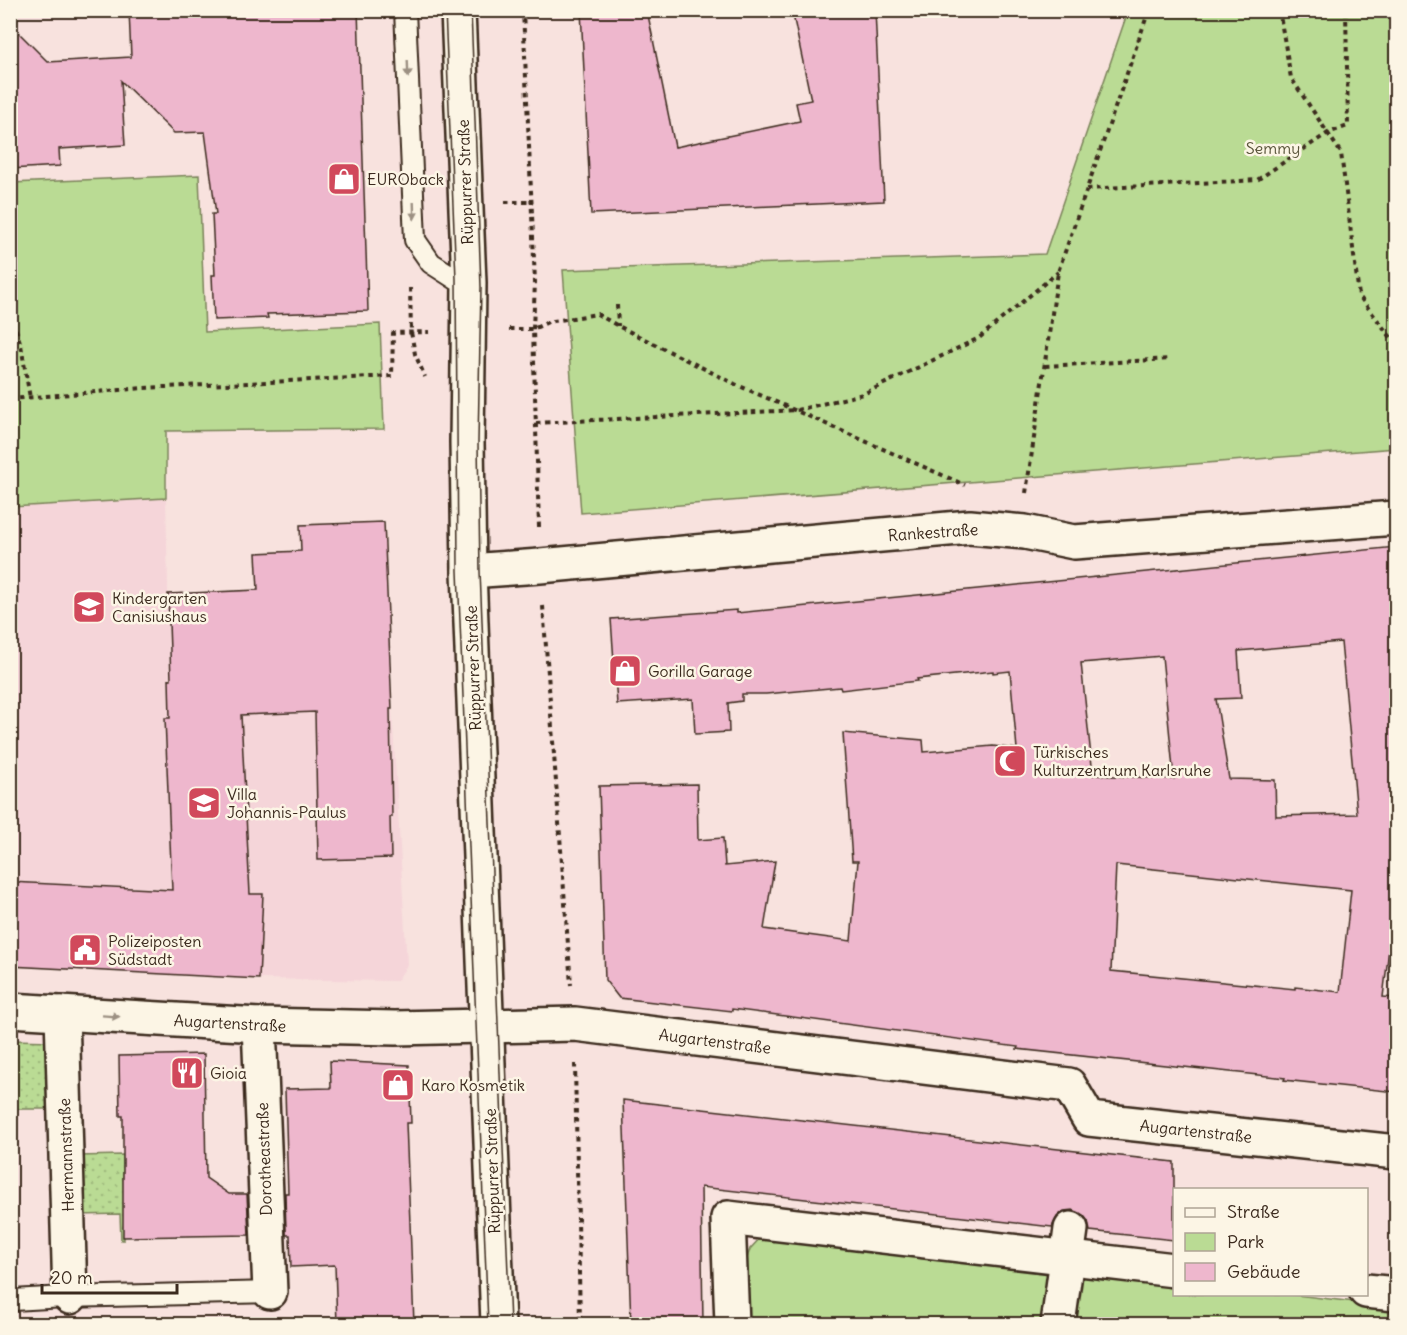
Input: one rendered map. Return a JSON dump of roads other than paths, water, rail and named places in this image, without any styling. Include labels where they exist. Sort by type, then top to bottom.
[{"type":"street","name":"Rüppurrer Straße","points":[[458,10],[468,284],[469,571],[498,1324]]},
{"type":"street","name":"Rankestraße","points":[[469,571],[970,527],[1025,532],[1074,542],[1396,518]]},
{"type":"street","name":"Augartenstraße","points":[[10,1010],[259,1025],[384,1028],[575,1024],[1069,1085],[1089,1119],[1396,1152]]},
{"type":"street","name":"Hermannstraße","points":[[62,1013],[70,1297]]},
{"type":"street","name":"Dorotheastraße","points":[[259,1025],[270,1292]]},
{"type":"street","points":[[732,1324],[728,1218],[1069,1243],[1173,1270]]},
{"type":"street","points":[[1058,1324],[1069,1243]]},
{"type":"street","points":[[1368,1291],[1396,1294]]},
{"type":"lane","points":[[405,10],[415,240],[431,263],[468,284]]},
{"type":"lane","points":[[13,1300],[270,1292]]},
{"type":"tram line","points":[[445,10],[456,279],[458,571],[488,1324]]},
{"type":"tram line","points":[[471,10],[481,287],[478,442],[480,571],[510,1324]]},
{"type":"place","name":"EUROback","points":[[344,179]]},
{"type":"place","name":"Kindergarten Canisiushaus","points":[[89,607]]},
{"type":"place","name":"Gorilla Garage","points":[[625,671]]},
{"type":"place","name":"Türkisches Kulturzentrum Karlsruhe","points":[[1010,761]]},
{"type":"place","name":"Villa Johannis-Paulus","points":[[204,803]]},
{"type":"place","name":"Polizeiposten Südstadt","points":[[85,950]]},
{"type":"place","name":"Gioia","points":[[187,1073]]},
{"type":"place","name":"Karo Kosmetik","points":[[398,1085]]},
{"type":"park label","name":"Semmy","points":[[1273,148]]}]
